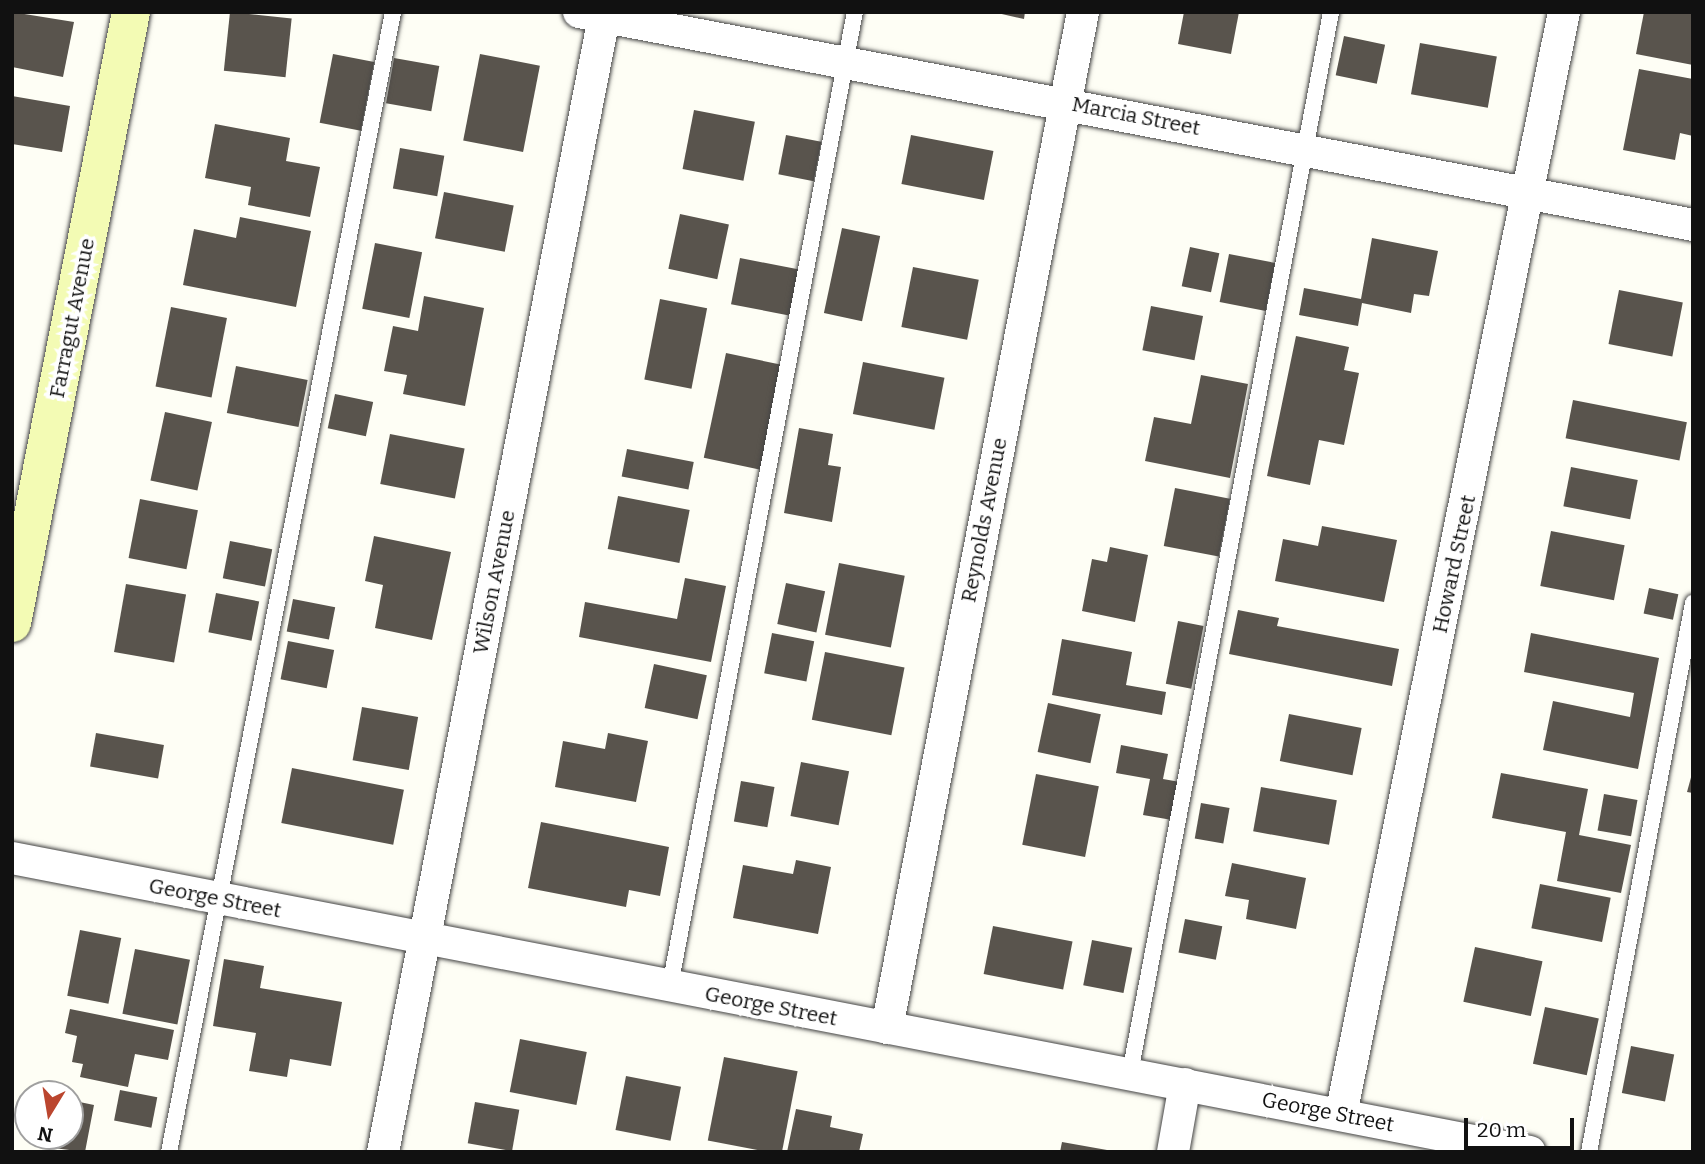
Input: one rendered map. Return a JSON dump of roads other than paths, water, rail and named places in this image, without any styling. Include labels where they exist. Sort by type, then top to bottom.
[{"type":"street","name":"Farragut Avenue","points":[[12,623],[131,12]]},
{"type":"street","name":"Reynolds Avenue","points":[[887,1028],[1083,12]]},
{"type":"street","name":"Howard Street","points":[[1341,1115],[1564,12]]},
{"type":"street","name":"Marcia Street","points":[[596,14],[1693,225]]},
{"type":"street","name":"Wilson Avenue","points":[[383,1152],[425,940],[596,14]]},
{"type":"street","name":"George Street","points":[[12,858],[1530,1152]]},
{"type":"street","points":[[1173,1152],[1185,1084]]},
{"type":"lane","points":[[169,1152],[393,12]]},
{"type":"lane","points":[[670,986],[855,12]]},
{"type":"lane","points":[[1130,1073],[1331,12]]},
{"type":"lane","points":[[1589,1152],[1693,603]]}]
